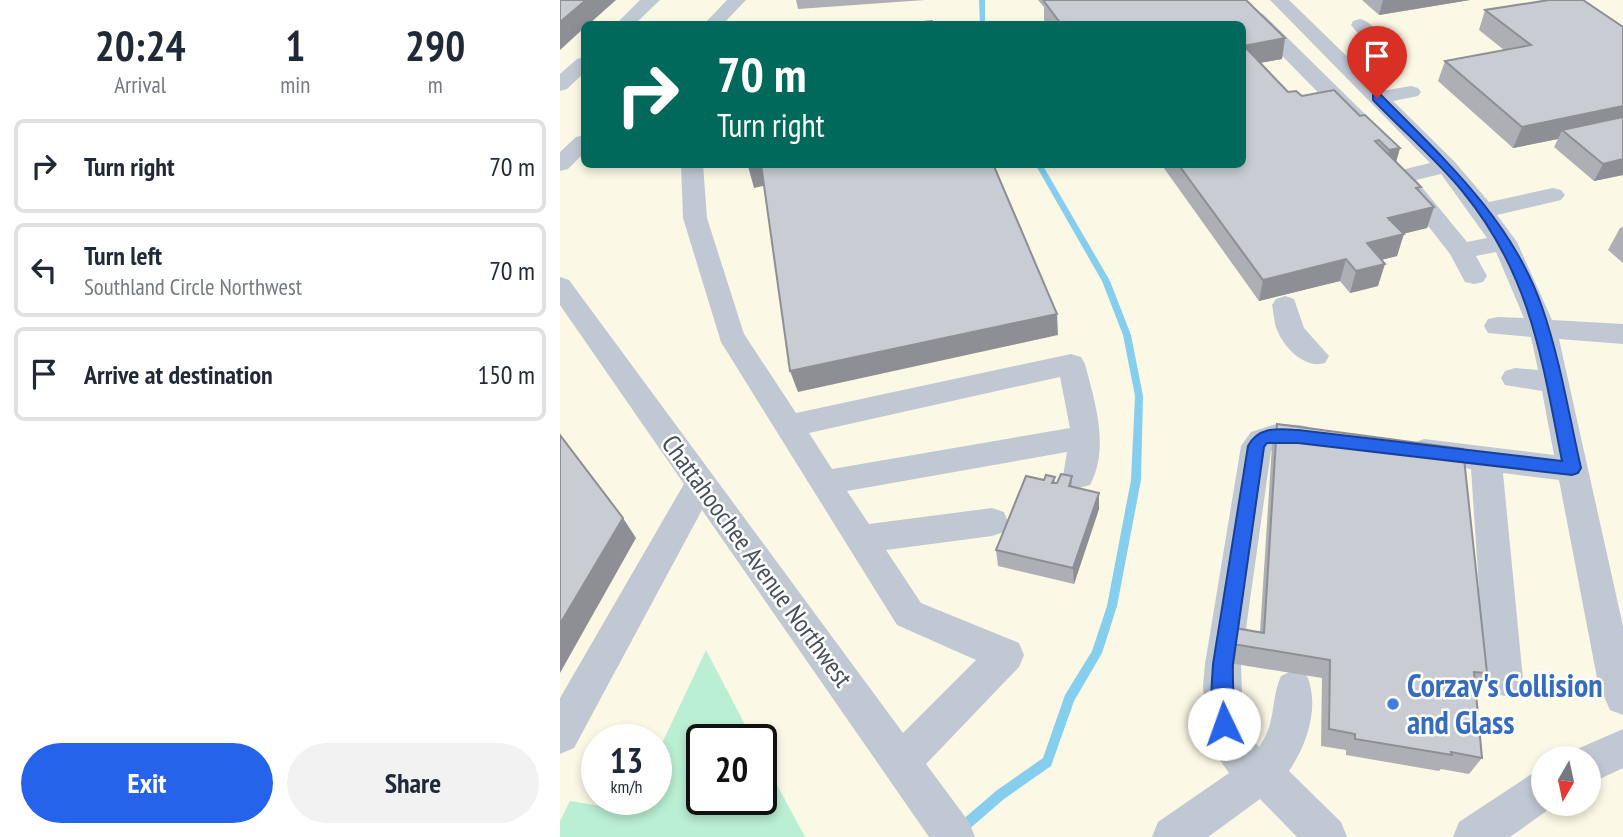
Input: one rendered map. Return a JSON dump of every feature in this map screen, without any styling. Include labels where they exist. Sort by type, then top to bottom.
[{"type":"street","points":[[628,21],[651,0]]},
{"type":"street","points":[[716,21],[737,0]]},
{"type":"street","points":[[1239,1],[1358,120],[1411,92]]},
{"type":"street","points":[[1259,22],[1286,7],[1348,33],[1355,76],[1446,166],[1505,242],[1535,304],[1542,330],[1617,683],[1623,697]]},
{"type":"street","points":[[716,21],[741,20]]},
{"type":"street","points":[[562,81],[581,65]]},
{"type":"street","points":[[1355,76],[1388,70]]},
{"type":"street","points":[[560,164],[581,145]]},
{"type":"street","points":[[1446,166],[1401,177],[1461,251],[1474,276]]},
{"type":"street","points":[[692,168],[695,218],[731,335],[824,483],[909,614],[1006,655],[901,762]]},
{"type":"street","points":[[1483,211],[1553,195]]},
{"type":"street","points":[[1461,251],[1505,242]]},
{"type":"street","name":"Chattahoochee Avenue Northwest","points":[[560,286],[954,837]]},
{"type":"street","points":[[1285,305],[1291,331],[1315,356]]},
{"type":"street","points":[[1498,326],[1623,334]]},
{"type":"street","points":[[788,426],[1071,364],[1086,424],[1079,476]]},
{"type":"street","points":[[1515,378],[1554,382]]},
{"type":"street","points":[[1326,837],[1262,773],[1236,752],[1224,724],[1223,664],[1256,446],[1262,438],[1275,435],[1352,443]]},
{"type":"street","points":[[824,483],[1084,437]]},
{"type":"street","points":[[1392,448],[1572,468]]},
{"type":"street","points":[[1486,459],[1504,679]]},
{"type":"street","points":[[560,735],[701,483]]},
{"type":"street","points":[[861,539],[992,522]]},
{"type":"street","points":[[1173,837],[1262,773],[1287,742],[1292,726],[1294,688]]},
{"type":"street","points":[[1601,758],[1623,748]]},
{"type":"street","points":[[1474,837],[1531,798]]},
{"type":"shaded area","points":[[560,0],[1623,0],[1623,837],[560,837]]},
{"type":"green space","points":[[706,650],[745,724],[686,724],[686,815],[777,815],[777,785],[805,837],[560,837],[560,821],[570,801],[581,803],[581,815],[672,815],[671,724]]},
{"type":"building","points":[[560,0],[586,0],[560,22]]},
{"type":"building","points":[[1043,0],[1246,0],[1285,38],[1246,46],[1246,21],[1059,21]]},
{"type":"building","points":[[1549,0],[1583,0],[1623,27],[1623,106],[1522,127],[1445,61],[1531,45],[1485,10]]},
{"type":"building","points":[[1246,48],[1288,92],[1296,91],[1302,96],[1334,90],[1360,116],[1365,115],[1400,148],[1389,150],[1379,140],[1375,141],[1421,187],[1416,188],[1434,207],[1388,218],[1404,234],[1367,243],[1385,264],[1356,271],[1346,259],[1263,280],[1181,168],[1246,168]]},
{"type":"building","points":[[1623,117],[1623,159],[1603,164],[1562,130]]},
{"type":"building","points":[[762,168],[995,168],[1057,314],[790,371]]},
{"type":"building","points":[[1277,424],[1463,449],[1487,673],[1474,672],[1482,758],[1355,739],[1355,734],[1329,729],[1330,660],[1233,644],[1235,628],[1264,633]]},
{"type":"building","points":[[560,435],[623,518],[560,624]]},
{"type":"building","points":[[1061,474],[1072,476],[1069,486],[1099,493],[1073,568],[996,550],[1026,476],[1044,480],[1046,475],[1055,477],[1052,483],[1057,483]]},
{"type":"waterway","points":[[982,0],[983,21]]},
{"type":"waterway","points":[[951,837],[1000,795],[1047,762],[1069,699],[1097,653],[1112,606],[1136,480],[1139,396],[1127,335],[1106,281],[1040,168]]},
{"type":"place","name":"Corzav's Collision and Glass","points":[[1393,704]]},
{"type":"route","points":[[1224,724],[1223,664],[1256,446],[1262,438],[1275,435],[1298,437],[1572,468],[1547,346],[1535,304],[1505,242],[1467,189],[1377,98]]}]
